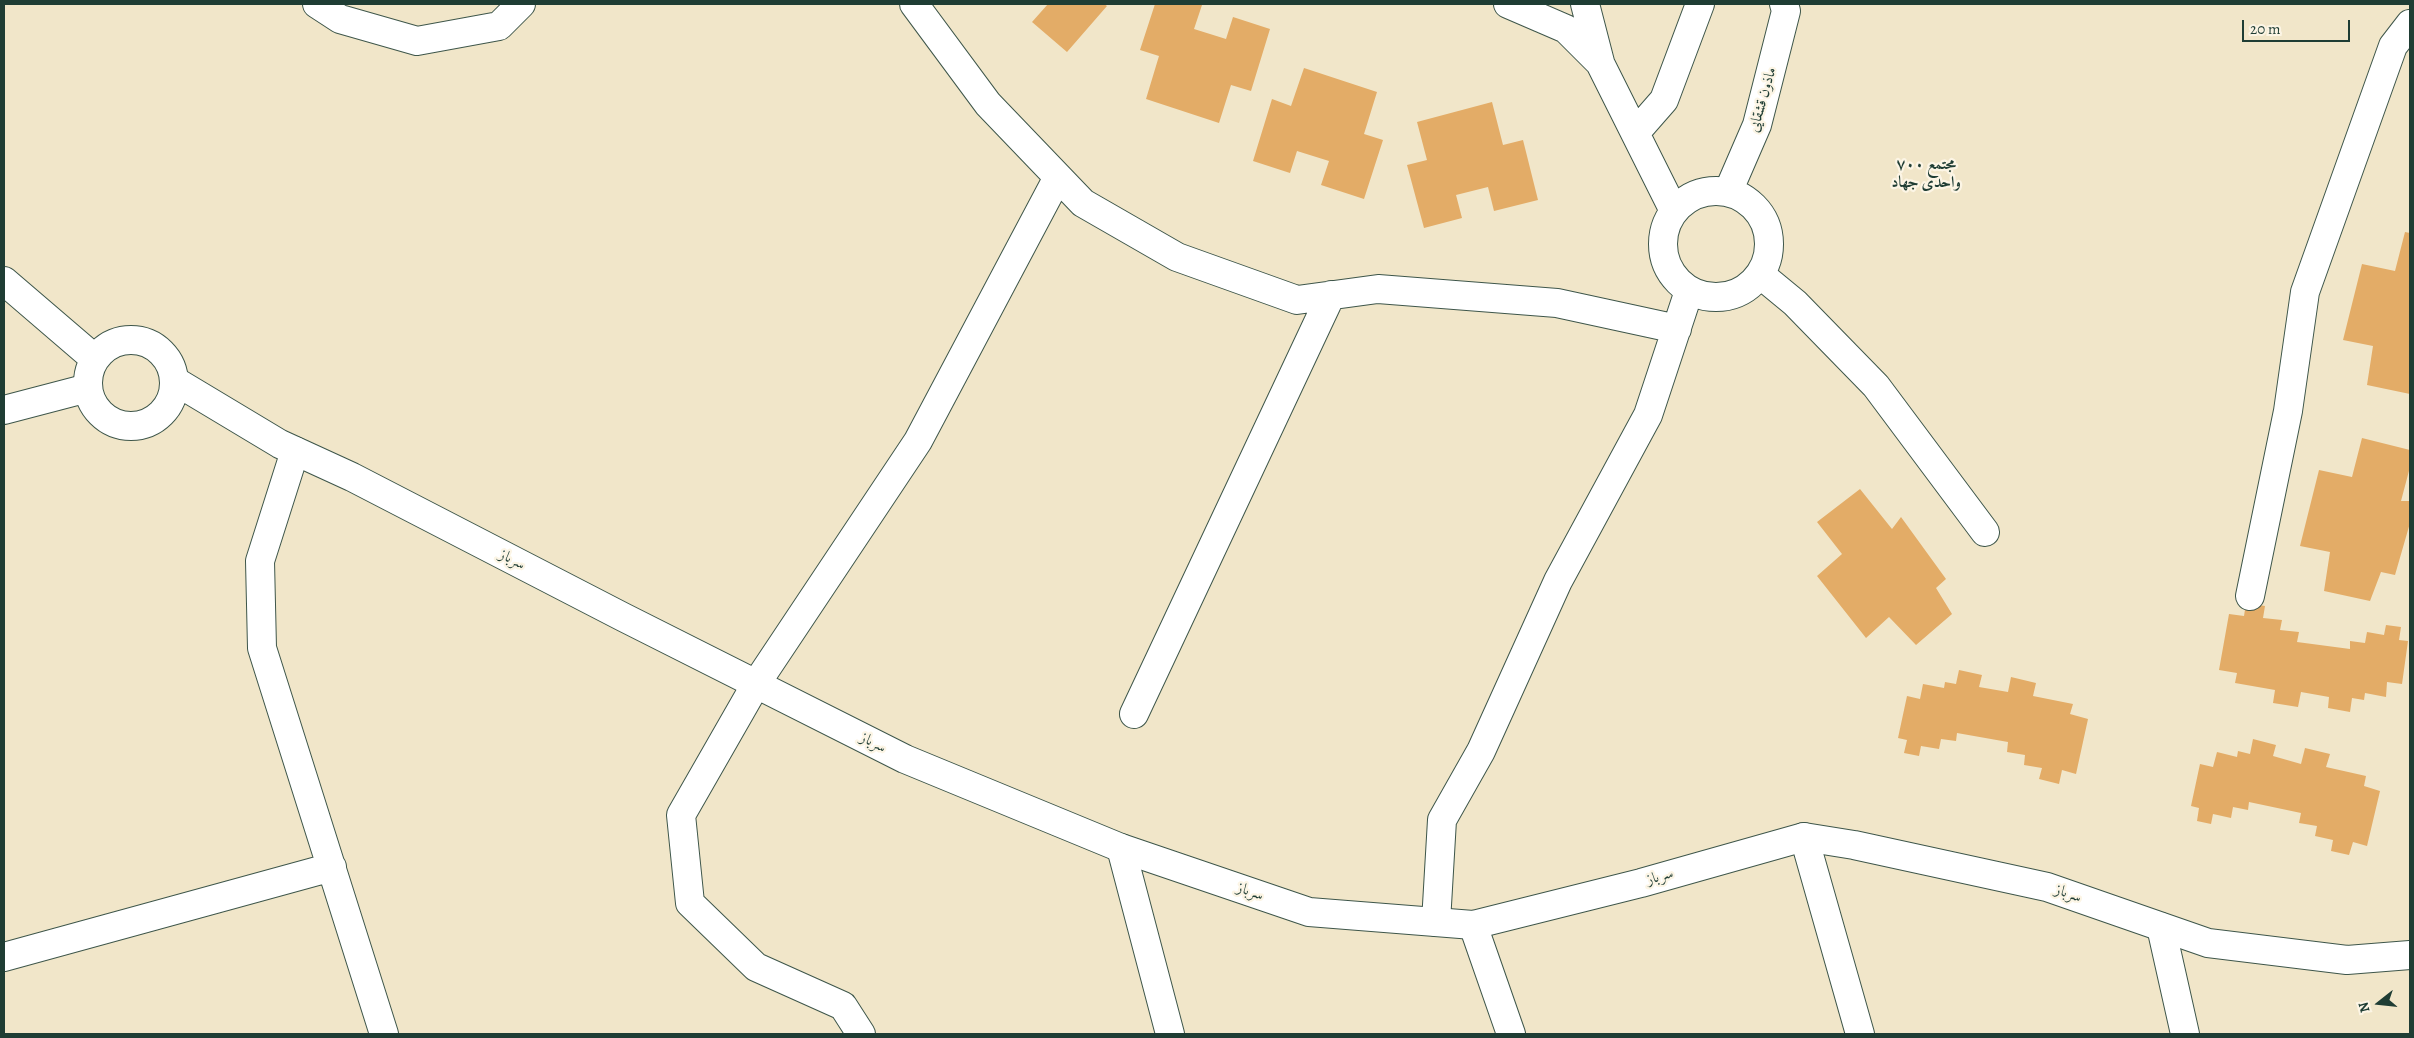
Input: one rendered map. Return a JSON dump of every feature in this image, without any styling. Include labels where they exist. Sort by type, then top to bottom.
[{"type":"street","points":[[317,4],[340,19],[417,41],[499,26],[522,4]]},
{"type":"street","points":[[914,4],[988,104],[1083,203],[1177,257],[1297,300],[1378,289],[1557,302],[1677,328]]},
{"type":"street","points":[[1508,4],[1566,29],[1600,63]]},
{"type":"street","points":[[1585,4],[1600,63],[1674,211]]},
{"type":"street","points":[[1636,132],[1664,100],[1700,4]]},
{"type":"street","name":"ماذون قشقایی","points":[[1728,192],[1757,125],[1786,11],[1784,4]]},
{"type":"street","points":[[2250,596],[2288,411],[2305,292],[2393,46],[2410,24]]},
{"type":"street","points":[[861,1034],[843,1006],[756,967],[690,903],[681,815],[756,684],[918,441],[1058,177]]},
{"type":"street","points":[[1710,191],[1728,192],[1750,202],[1762,217],[1770,241],[1767,260],[1761,275],[1748,288],[1727,297],[1708,298],[1689,291],[1675,279],[1666,263],[1663,252],[1664,234],[1674,211],[1688,198],[1710,191]]},
{"type":"street","points":[[1761,275],[1795,303],[1876,386],[1985,532]]},
{"type":"street","points":[[4,281],[95,359]]},
{"type":"street","points":[[1436,922],[1442,820],[1481,751],[1558,581],[1648,415],[1689,291]]},
{"type":"street","points":[[1134,714],[1330,295]]},
{"type":"street","points":[[132,339],[152,345],[168,360],[175,381],[171,403],[156,420],[135,427],[113,423],[95,409],[88,388],[95,359],[110,344],[132,339]]},
{"type":"street","name":"سرباز","points":[[175,381],[280,444],[352,477],[905,759],[1120,848],[1309,912],[1473,925],[1641,883],[1804,837],[1863,847],[2048,887],[2208,943],[2347,960],[2410,955]]},
{"type":"street","points":[[4,410],[88,388]]},
{"type":"street","points":[[295,451],[260,561],[262,648],[384,1034]]},
{"type":"street","points":[[1804,837],[1860,1034]]},
{"type":"street","points":[[1120,848],[1170,1034]]},
{"type":"street","points":[[4,957],[332,867]]},
{"type":"street","points":[[1473,925],[1511,1034]]},
{"type":"street","points":[[2162,927],[2185,1034]]},
{"type":"building","points":[[1048,4],[1104,4],[1107,6],[1067,52],[1032,22]]},
{"type":"building","points":[[1155,4],[1202,5],[1194,29],[1226,39],[1233,17],[1270,29],[1251,91],[1231,85],[1219,123],[1146,99],[1159,56],[1140,50]]},
{"type":"building","points":[[1304,68],[1377,92],[1364,134],[1383,140],[1364,199],[1321,185],[1329,161],[1297,151],[1290,173],[1253,161],[1272,99],[1291,106]]},
{"type":"building","points":[[1492,102],[1503,145],[1523,140],[1538,200],[1494,211],[1488,187],[1456,195],[1462,218],[1424,228],[1407,165],[1427,160],[1417,122]]},
{"type":"building","points":[[2405,232],[2410,233],[2410,394],[2367,385],[2373,346],[2343,340],[2362,264],[2395,271]]},
{"type":"building","points":[[2362,438],[2410,450],[2410,467],[2401,501],[2410,501],[2410,523],[2395,575],[2381,572],[2370,601],[2324,591],[2330,552],[2300,546],[2319,470],[2352,477]]},
{"type":"building","points":[[1860,489],[1892,529],[1901,517],[1946,579],[1936,588],[1952,614],[1916,645],[1889,617],[1866,638],[1817,576],[1842,554],[1817,522]]},
{"type":"building","points":[[2246,603],[2265,606],[2263,618],[2282,620],[2280,630],[2299,632],[2297,642],[2350,649],[2350,641],[2365,643],[2367,632],[2384,635],[2386,625],[2401,627],[2399,640],[2408,641],[2402,684],[2387,682],[2386,697],[2365,693],[2364,700],[2352,698],[2350,712],[2328,708],[2329,697],[2301,692],[2298,707],[2273,703],[2275,690],[2235,683],[2237,673],[2219,670],[2229,614],[2244,616]]},
{"type":"building","points":[[1959,670],[1982,675],[1979,687],[2008,692],[2011,677],[2036,683],[2033,696],[2073,704],[2070,714],[2088,719],[2076,774],[2062,770],[2059,784],[2039,779],[2042,768],[2024,765],[2025,755],[2007,752],[2008,742],[1957,733],[1956,741],[1941,739],[1939,749],[1921,746],[1919,756],[1904,753],[1907,740],[1898,738],[1907,696],[1920,699],[1923,684],[1944,688],[1945,682],[1956,684]]},
{"type":"building","points":[[2253,739],[2276,745],[2273,756],[2301,764],[2305,748],[2330,754],[2326,767],[2366,776],[2364,786],[2380,791],[2367,846],[2353,842],[2349,855],[2331,851],[2333,840],[2315,836],[2317,826],[2299,823],[2301,813],[2249,802],[2248,810],[2233,807],[2231,818],[2213,814],[2211,824],[2197,821],[2199,808],[2191,806],[2200,764],[2213,767],[2217,752],[2237,757],[2238,751],[2250,754]]},
{"type":"district","name":"مجتمع ۷۰۰ واحدی جهاد","points":[[1926,174]]}]
